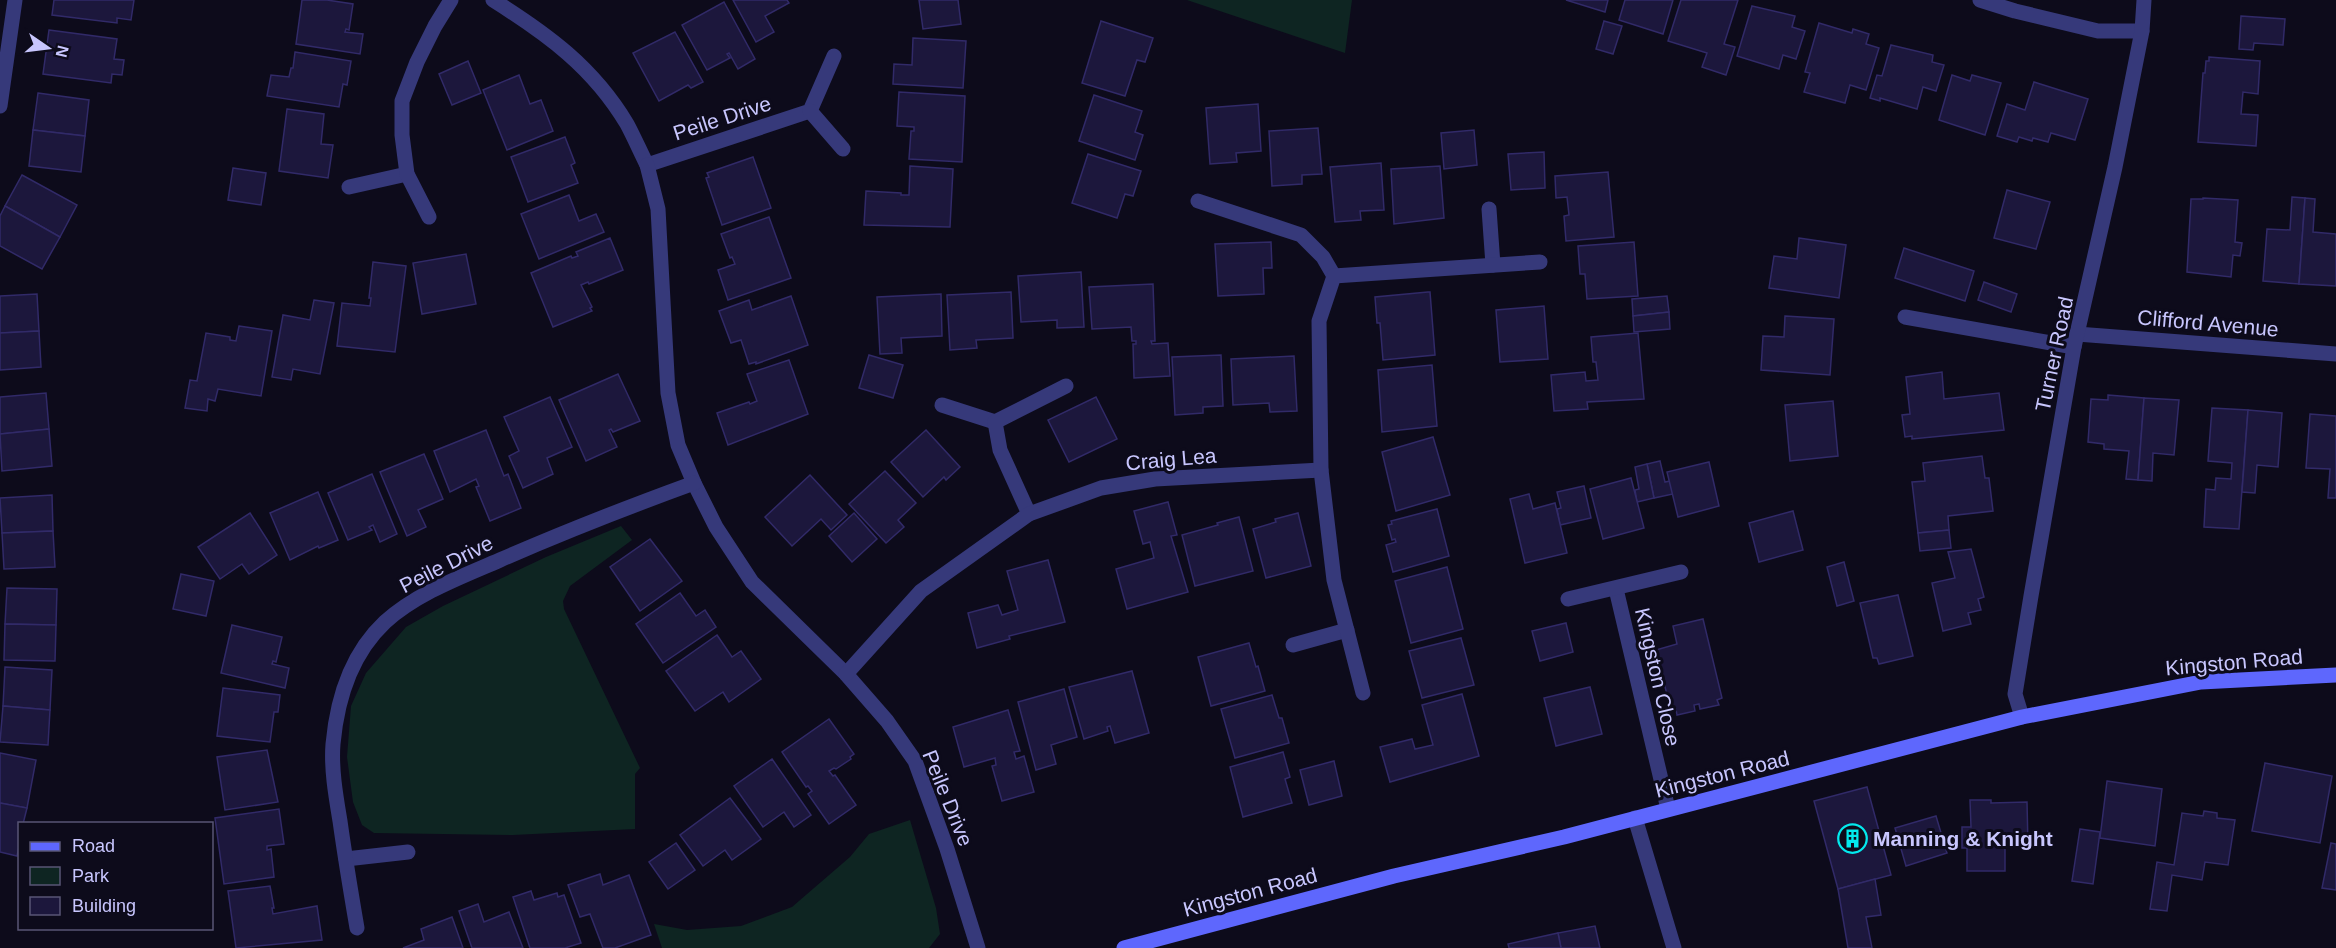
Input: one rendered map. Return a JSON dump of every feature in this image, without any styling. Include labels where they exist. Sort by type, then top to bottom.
[{"type":"street","points":[[0,106],[15,0]]},
{"type":"street","points":[[429,217],[407,174],[402,135],[402,101],[417,62],[451,0]]},
{"type":"street","name":"Peile Drive","points":[[493,0],[543,32],[578,62],[606,94],[627,124],[647,165],[658,209],[668,393],[678,445],[694,483],[716,527],[752,582],[846,674],[887,721],[915,761],[947,849],[978,948]]},
{"type":"street","points":[[1980,0],[2098,31],[2142,31]]},
{"type":"street","name":"Turner Road","points":[[2022,717],[2015,694],[2076,340],[2115,167],[2142,31],[2144,0]]},
{"type":"street","points":[[834,56],[810,111],[843,149]]},
{"type":"street","name":"Peile Drive","points":[[647,165],[810,111]]},
{"type":"street","points":[[349,187],[407,174]]},
{"type":"street","points":[[1198,201],[1300,235],[1323,256],[1334,276],[1319,321],[1321,470],[1334,580],[1363,693]]},
{"type":"street","points":[[1490,209],[1493,265]]},
{"type":"street","points":[[1334,276],[1540,262]]},
{"type":"street","name":"Clifford Avenue","points":[[1905,316],[2076,340],[2336,354]]},
{"type":"street","points":[[942,405],[995,422],[1066,386]]},
{"type":"street","points":[[995,422],[1000,450],[1029,514]]},
{"type":"street","name":"Craig Lea","points":[[846,674],[921,591],[1029,514],[1101,488],[1155,479],[1321,470]]},
{"type":"street","name":"Peile Drive","points":[[357,928],[334,772],[333,747],[337,712],[343,688],[355,663],[384,623],[414,600],[471,572],[593,520],[694,483]]},
{"type":"street","name":"Kingston Close","points":[[1568,600],[1682,572]]},
{"type":"street","name":"Kingston Close","points":[[1616,589],[1668,809]]},
{"type":"street","points":[[1293,645],[1347,630]]},
{"type":"street","name":"Kingston Road","points":[[1124,948],[1394,876],[1564,837],[2022,717],[2201,682],[2336,675]]},
{"type":"street","points":[[1635,818],[1674,948]]},
{"type":"street","points":[[346,859],[408,852]]},
{"type":"green space","points":[[1187,0],[1352,0],[1345,53]]},
{"type":"green space","points":[[621,526],[632,540],[570,586],[563,601],[564,609],[640,768],[635,774],[635,829],[513,835],[374,833],[362,825],[353,802],[347,757],[351,706],[366,673],[406,627],[443,606],[546,557]]},
{"type":"green space","points":[[910,820],[936,908],[940,934],[929,948],[662,948],[654,924],[687,930],[741,926],[792,907],[850,857],[869,834]]},
{"type":"building","points":[[54,0],[134,0],[131,20],[117,18],[117,23],[52,15]]},
{"type":"building","points":[[302,0],[327,0],[353,4],[349,30],[346,29],[345,32],[363,34],[360,54],[296,44]]},
{"type":"building","points":[[733,0],[787,0],[789,3],[765,16],[774,32],[756,42]]},
{"type":"building","points":[[919,0],[958,0],[961,24],[923,29]]},
{"type":"building","points":[[1566,0],[1608,0],[1605,12]]},
{"type":"building","points":[[1625,0],[1673,0],[1663,34],[1619,20]]},
{"type":"building","points":[[1681,0],[1738,0],[1724,44],[1735,47],[1726,75],[1702,67],[1707,53],[1668,41]]},
{"type":"building","points":[[724,2],[755,59],[738,69],[729,53],[727,54],[730,58],[707,70],[682,25]]},
{"type":"building","points":[[1752,6],[1795,16],[1792,27],[1805,31],[1796,59],[1783,55],[1779,69],[1737,56]]},
{"type":"building","points":[[2241,16],[2285,19],[2283,45],[2254,43],[2253,50],[2239,49]]},
{"type":"building","points":[[1101,21],[1153,38],[1145,62],[1137,60],[1125,96],[1082,83]]},
{"type":"building","points":[[1604,21],[1622,26],[1613,54],[1596,49]]},
{"type":"building","points":[[1819,23],[1852,33],[1853,29],[1869,34],[1866,44],[1879,48],[1866,90],[1850,85],[1845,103],[1804,92],[1810,73],[1805,72]]},
{"type":"building","points":[[49,30],[117,39],[114,59],[124,60],[122,75],[112,74],[111,83],[43,74]]},
{"type":"building","points":[[675,32],[703,82],[691,88],[688,85],[659,101],[633,53]]},
{"type":"building","points":[[913,38],[966,41],[963,88],[893,84],[894,64],[912,65]]},
{"type":"building","points":[[1891,45],[1933,55],[1932,62],[1944,65],[1936,91],[1923,87],[1917,109],[1880,98],[1880,101],[1870,98],[1877,75],[1882,76]]},
{"type":"building","points":[[295,52],[351,61],[347,85],[343,84],[339,107],[267,96],[271,75],[289,77]]},
{"type":"building","points":[[2209,57],[2260,61],[2258,94],[2243,92],[2241,114],[2258,115],[2256,146],[2198,142],[2203,73],[2205,73],[2206,61],[2209,61]]},
{"type":"building","points":[[468,61],[481,93],[452,105],[439,74]]},
{"type":"building","points":[[519,75],[530,104],[541,100],[553,131],[507,150],[483,90]]},
{"type":"building","points":[[1952,75],[1970,81],[1972,75],[2001,83],[1985,135],[1939,120]]},
{"type":"building","points":[[2034,82],[2088,99],[2075,140],[2051,133],[2048,142],[2019,137],[2017,142],[1997,136],[2007,104],[2025,110]]},
{"type":"building","points":[[899,92],[965,96],[962,162],[909,159],[911,131],[914,131],[914,127],[897,126]]},
{"type":"building","points":[[38,93],[89,100],[85,136],[33,130]]},
{"type":"building","points":[[1094,95],[1142,111],[1135,132],[1143,135],[1135,160],[1079,141]]},
{"type":"building","points":[[1258,104],[1261,151],[1236,153],[1237,162],[1210,164],[1206,108]]},
{"type":"building","points":[[287,109],[324,114],[321,144],[333,145],[328,178],[279,171]]},
{"type":"building","points":[[1318,128],[1322,174],[1302,175],[1302,184],[1272,186],[1269,131]]},
{"type":"building","points":[[33,130],[85,136],[81,172],[29,166]]},
{"type":"building","points":[[1474,130],[1477,165],[1444,169],[1441,133]]},
{"type":"building","points":[[565,137],[575,163],[571,165],[578,183],[528,202],[511,157]]},
{"type":"building","points":[[1544,152],[1545,188],[1511,190],[1508,154]]},
{"type":"building","points":[[1088,154],[1141,171],[1133,196],[1125,194],[1117,218],[1072,203]]},
{"type":"building","points":[[753,157],[771,208],[722,225],[706,178],[709,177],[707,173]]},
{"type":"building","points":[[1381,163],[1384,210],[1360,211],[1361,220],[1335,222],[1330,167]]},
{"type":"building","points":[[910,166],[953,169],[950,227],[864,225],[866,191],[909,195]]},
{"type":"building","points":[[1440,166],[1444,218],[1394,224],[1391,169]]},
{"type":"building","points":[[233,168],[266,173],[261,205],[228,200]]},
{"type":"building","points":[[1608,172],[1614,237],[1566,241],[1564,216],[1569,215],[1567,197],[1556,198],[1555,176]]},
{"type":"building","points":[[22,175],[77,205],[60,237],[5,206]]},
{"type":"building","points":[[2007,190],[2050,202],[2036,249],[1994,238]]},
{"type":"building","points":[[569,195],[579,221],[596,214],[604,232],[539,259],[521,214]]},
{"type":"building","points":[[2292,197],[2305,198],[2299,284],[2263,281],[2267,229],[2290,230]]},
{"type":"building","points":[[2305,198],[2315,199],[2313,232],[2336,234],[2336,286],[2299,284]]},
{"type":"building","points":[[2191,199],[2238,200],[2235,242],[2242,243],[2240,256],[2233,255],[2231,277],[2187,272]]},
{"type":"building","points":[[5,206],[60,237],[42,269],[0,246],[0,216]]},
{"type":"building","points":[[769,217],[791,278],[728,300],[718,270],[735,264],[732,257],[730,258],[721,234]]},
{"type":"building","points":[[610,238],[623,270],[581,285],[592,311],[553,327],[531,273],[571,256],[572,258],[578,256],[576,252]]},
{"type":"building","points":[[1799,238],[1846,245],[1839,298],[1769,288],[1774,256],[1797,259]]},
{"type":"building","points":[[1271,242],[1272,268],[1263,268],[1264,294],[1218,296],[1215,244]]},
{"type":"building","points":[[1634,242],[1638,296],[1587,299],[1585,274],[1580,274],[1578,246]]},
{"type":"building","points":[[1904,248],[1974,271],[1965,301],[1895,278]]},
{"type":"building","points":[[466,254],[476,304],[422,314],[413,263]]},
{"type":"building","points":[[373,262],[406,266],[395,352],[337,346],[342,303],[370,306]]},
{"type":"building","points":[[1081,272],[1084,327],[1057,328],[1057,320],[1021,322],[1018,276]]},
{"type":"building","points":[[1984,282],[2017,294],[2011,312],[1978,300]]},
{"type":"building","points":[[1153,284],[1155,341],[1151,341],[1152,344],[1168,343],[1170,376],[1134,378],[1133,344],[1136,344],[1136,341],[1132,341],[1131,327],[1092,329],[1089,287]]},
{"type":"building","points":[[1011,292],[1013,338],[976,340],[977,348],[950,350],[947,295]]},
{"type":"building","points":[[1430,292],[1435,355],[1383,360],[1375,297]]},
{"type":"building","points":[[37,294],[39,331],[0,333],[0,296]]},
{"type":"building","points":[[941,294],[942,336],[901,338],[902,353],[880,354],[877,297]]},
{"type":"building","points":[[791,296],[808,345],[756,364],[756,362],[749,364],[741,340],[731,343],[719,311],[749,300],[752,310]]},
{"type":"building","points":[[1667,296],[1669,312],[1633,316],[1632,299]]},
{"type":"building","points":[[314,300],[334,303],[320,374],[293,369],[291,380],[272,377],[283,315],[310,320]]},
{"type":"building","points":[[1544,306],[1548,359],[1500,362],[1496,310]]},
{"type":"building","points":[[1669,312],[1670,329],[1634,332],[1633,316]]},
{"type":"building","points":[[1785,316],[1834,319],[1830,375],[1761,370],[1763,336],[1784,337]]},
{"type":"building","points":[[239,326],[272,331],[261,396],[218,389],[215,401],[208,399],[207,411],[185,408],[190,380],[197,381],[206,333],[230,337],[230,340],[236,341]]},
{"type":"building","points":[[39,331],[41,367],[0,370],[0,333]]},
{"type":"building","points":[[1638,333],[1644,399],[1587,402],[1588,409],[1554,411],[1551,375],[1585,372],[1586,381],[1598,380],[1596,362],[1593,362],[1591,337]]},
{"type":"building","points":[[869,355],[903,365],[893,398],[859,388]]},
{"type":"building","points":[[1221,355],[1223,406],[1203,407],[1203,413],[1175,415],[1172,357]]},
{"type":"building","points":[[1294,356],[1297,411],[1270,412],[1269,403],[1233,405],[1231,359]]},
{"type":"building","points":[[789,360],[808,414],[728,445],[717,413],[757,401],[747,374]]},
{"type":"building","points":[[1432,365],[1437,426],[1382,432],[1378,370]]},
{"type":"building","points":[[1942,372],[1944,399],[1999,393],[2004,430],[1912,439],[1912,436],[1905,437],[1902,415],[1910,414],[1906,377]]},
{"type":"building","points":[[618,374],[640,421],[613,432],[609,430],[617,447],[586,461],[559,400]]},
{"type":"building","points":[[46,393],[49,429],[0,434],[0,397]]},
{"type":"building","points":[[2108,395],[2144,398],[2138,480],[2126,479],[2129,451],[2104,449],[2104,444],[2088,442],[2091,399],[2108,400]]},
{"type":"building","points":[[550,397],[572,447],[547,458],[553,474],[523,488],[509,456],[519,451],[504,417]]},
{"type":"building","points":[[1096,397],[1117,439],[1069,462],[1048,420]]},
{"type":"building","points":[[2144,398],[2179,400],[2174,455],[2153,453],[2152,481],[2138,480]]},
{"type":"building","points":[[1833,401],[1838,456],[1790,461],[1785,405]]},
{"type":"building","points":[[2212,408],[2248,410],[2239,529],[2204,527],[2206,489],[2215,490],[2216,478],[2231,479],[2232,463],[2208,461]]},
{"type":"building","points":[[2248,410],[2282,413],[2278,467],[2257,465],[2255,493],[2242,492]]},
{"type":"building","points":[[2310,414],[2336,416],[2336,498],[2328,498],[2330,469],[2306,468]]},
{"type":"building","points":[[49,429],[52,466],[2,471],[0,434]]},
{"type":"building","points":[[486,430],[504,476],[508,474],[521,508],[490,521],[476,487],[479,486],[476,479],[450,492],[434,451]]},
{"type":"building","points":[[926,430],[960,467],[946,480],[944,477],[923,497],[891,462]]},
{"type":"building","points":[[1433,437],[1450,495],[1396,511],[1382,452]]},
{"type":"building","points":[[424,454],[443,499],[418,510],[426,527],[407,536],[380,472]]},
{"type":"building","points":[[1982,456],[1985,478],[1989,478],[1993,511],[1948,516],[1949,530],[1918,533],[1912,482],[1925,481],[1923,463]]},
{"type":"building","points":[[1660,461],[1665,482],[1670,481],[1673,494],[1654,498],[1647,464]]},
{"type":"building","points":[[1709,462],[1719,506],[1678,517],[1667,472]]},
{"type":"building","points":[[1647,464],[1654,498],[1637,502],[1635,490],[1639,489],[1635,467]]},
{"type":"building","points":[[885,471],[916,503],[898,520],[904,527],[886,543],[849,504]]},
{"type":"building","points":[[372,474],[397,534],[380,542],[373,525],[369,527],[372,530],[348,540],[328,493]]},
{"type":"building","points":[[810,475],[847,515],[831,530],[821,519],[792,546],[765,517]]},
{"type":"building","points":[[1631,478],[1644,528],[1603,539],[1590,489]]},
{"type":"building","points":[[1584,486],[1591,518],[1560,525],[1557,509],[1561,508],[1557,492]]},
{"type":"building","points":[[318,492],[338,540],[319,548],[318,546],[290,560],[270,513]]},
{"type":"building","points":[[1529,494],[1533,509],[1555,503],[1567,553],[1525,563],[1510,499]]},
{"type":"building","points":[[52,495],[53,531],[2,533],[0,498]]},
{"type":"building","points":[[1168,502],[1177,535],[1171,536],[1188,592],[1127,609],[1116,569],[1154,558],[1150,542],[1143,544],[1134,511]]},
{"type":"building","points":[[1437,509],[1449,556],[1393,572],[1386,545],[1396,542],[1395,539],[1392,540],[1388,525],[1392,524],[1391,521]]},
{"type":"building","points":[[1793,511],[1803,550],[1759,562],[1749,523]]},
{"type":"building","points":[[250,513],[277,555],[249,574],[242,564],[220,579],[198,547]]},
{"type":"building","points":[[854,513],[877,539],[852,562],[829,536]]},
{"type":"building","points":[[1298,513],[1311,566],[1266,578],[1253,529],[1276,522],[1275,519]]},
{"type":"building","points":[[1239,517],[1253,571],[1195,586],[1182,535]]},
{"type":"building","points":[[1949,530],[1951,548],[1920,551],[1918,533]]},
{"type":"building","points":[[53,531],[55,567],[4,569],[2,533]]},
{"type":"building","points":[[650,539],[682,581],[640,611],[610,567]]},
{"type":"building","points":[[1971,549],[1984,597],[1978,599],[1981,610],[1968,613],[1971,624],[1943,631],[1932,583],[1955,578],[1948,552]]},
{"type":"building","points":[[1048,560],[1065,622],[1009,636],[1010,639],[977,648],[968,613],[998,605],[1002,615],[1018,610],[1007,571]]},
{"type":"building","points":[[1844,562],[1854,601],[1837,606],[1827,567]]},
{"type":"building","points":[[1447,567],[1463,629],[1411,643],[1395,581]]},
{"type":"building","points":[[181,574],[214,581],[206,616],[173,609]]},
{"type":"building","points":[[7,588],[57,589],[56,625],[5,624]]},
{"type":"building","points":[[680,593],[696,616],[705,610],[716,627],[663,663],[636,624]]},
{"type":"building","points":[[1898,595],[1913,656],[1879,664],[1877,658],[1873,658],[1860,603]]},
{"type":"building","points":[[1703,619],[1722,698],[1717,700],[1719,705],[1700,709],[1699,704],[1694,705],[1695,711],[1677,715],[1676,709],[1671,711],[1656,650],[1677,644],[1673,626]]},
{"type":"building","points":[[1566,623],[1573,652],[1540,661],[1532,631]]},
{"type":"building","points":[[5,624],[56,625],[55,661],[4,660]]},
{"type":"building","points":[[232,625],[282,637],[276,662],[273,661],[272,664],[289,668],[285,688],[221,673]]},
{"type":"building","points":[[717,635],[732,657],[741,651],[761,679],[729,702],[723,692],[695,711],[666,671]]},
{"type":"building","points":[[1461,638],[1474,685],[1422,698],[1409,651]]},
{"type":"building","points":[[1249,643],[1265,691],[1211,706],[1198,657]]},
{"type":"building","points":[[5,667],[52,670],[50,710],[3,706]]},
{"type":"building","points":[[1132,671],[1149,733],[1115,743],[1110,726],[1107,727],[1108,731],[1084,739],[1069,687]]},
{"type":"building","points":[[1590,687],[1602,734],[1556,746],[1544,698]]},
{"type":"building","points":[[223,688],[280,695],[278,712],[274,712],[270,742],[217,736]]},
{"type":"building","points":[[1064,689],[1077,737],[1051,745],[1056,764],[1036,770],[1018,702]]},
{"type":"building","points":[[1462,694],[1479,756],[1390,782],[1380,747],[1412,739],[1415,749],[1433,745],[1422,705]]},
{"type":"building","points":[[1272,695],[1289,743],[1235,758],[1221,709]]},
{"type":"building","points":[[3,706],[50,710],[48,745],[0,742]]},
{"type":"building","points":[[1008,710],[1020,751],[1014,752],[1016,759],[1024,756],[1034,792],[1002,801],[992,766],[996,765],[995,758],[964,767],[953,727]]},
{"type":"building","points":[[829,719],[854,754],[850,757],[851,759],[829,771],[833,776],[835,775],[856,805],[829,824],[808,794],[812,791],[808,786],[806,787],[782,752]]},
{"type":"building","points":[[267,750],[278,802],[225,810],[217,757]]},
{"type":"building","points":[[1283,752],[1290,777],[1285,779],[1292,803],[1243,817],[1230,767]]},
{"type":"building","points":[[0,753],[36,760],[27,808],[0,803]]},
{"type":"building","points":[[772,759],[811,815],[794,827],[784,812],[763,827],[734,786]]},
{"type":"building","points":[[1334,761],[1342,796],[1309,805],[1300,770]]},
{"type":"building","points":[[2265,763],[2332,776],[2320,843],[2252,831]]},
{"type":"building","points":[[2107,781],[2162,789],[2155,846],[2100,838]]},
{"type":"building","name":"Manning & Knight","points":[[1867,787],[1891,875],[1838,889],[1814,801]]},
{"type":"building","points":[[730,798],[761,839],[732,860],[725,850],[703,866],[680,835]]},
{"type":"building","points":[[1970,800],[1991,800],[1991,803],[2027,802],[2028,846],[2005,846],[2005,871],[1967,871],[1967,848],[1962,848],[1962,827],[1971,827]]},
{"type":"building","points":[[0,803],[27,808],[24,822],[18,822],[17,856],[0,852]]},
{"type":"building","points":[[279,809],[284,844],[267,846],[267,850],[271,849],[274,877],[224,884],[215,818]]},
{"type":"building","points":[[2204,811],[2217,813],[2217,818],[2235,820],[2228,865],[2205,862],[2202,880],[2172,875],[2167,911],[2150,909],[2157,862],[2174,865],[2182,813],[2203,816]]},
{"type":"building","points":[[1936,816],[1947,853],[1906,866],[1895,828]]},
{"type":"building","points":[[2080,829],[2100,832],[2093,884],[2072,881]]},
{"type":"building","points":[[676,843],[695,870],[668,889],[649,862]]},
{"type":"building","points":[[2331,843],[2336,844],[2336,890],[2322,888]]},
{"type":"building","points":[[600,874],[603,885],[629,875],[651,935],[615,948],[603,948],[590,914],[580,917],[568,885]]},
{"type":"building","points":[[1875,879],[1881,915],[1866,917],[1872,948],[1848,948],[1838,889]]},
{"type":"building","points":[[270,886],[273,914],[317,906],[322,940],[236,948],[228,891]]},
{"type":"building","points":[[531,891],[534,900],[557,893],[558,897],[564,895],[581,943],[565,948],[530,948],[513,897]]},
{"type":"building","points":[[478,904],[484,922],[509,912],[523,948],[472,948],[459,911]]},
{"type":"building","points":[[452,917],[463,948],[403,948],[424,940],[421,929]]},
{"type":"building","points":[[1595,926],[1600,948],[1561,948],[1558,933]]},
{"type":"building","points":[[1558,933],[1561,948],[1509,948],[1508,944]]},
{"type":"place","name":"Manning & Knight","points":[[1852,838]]}]
